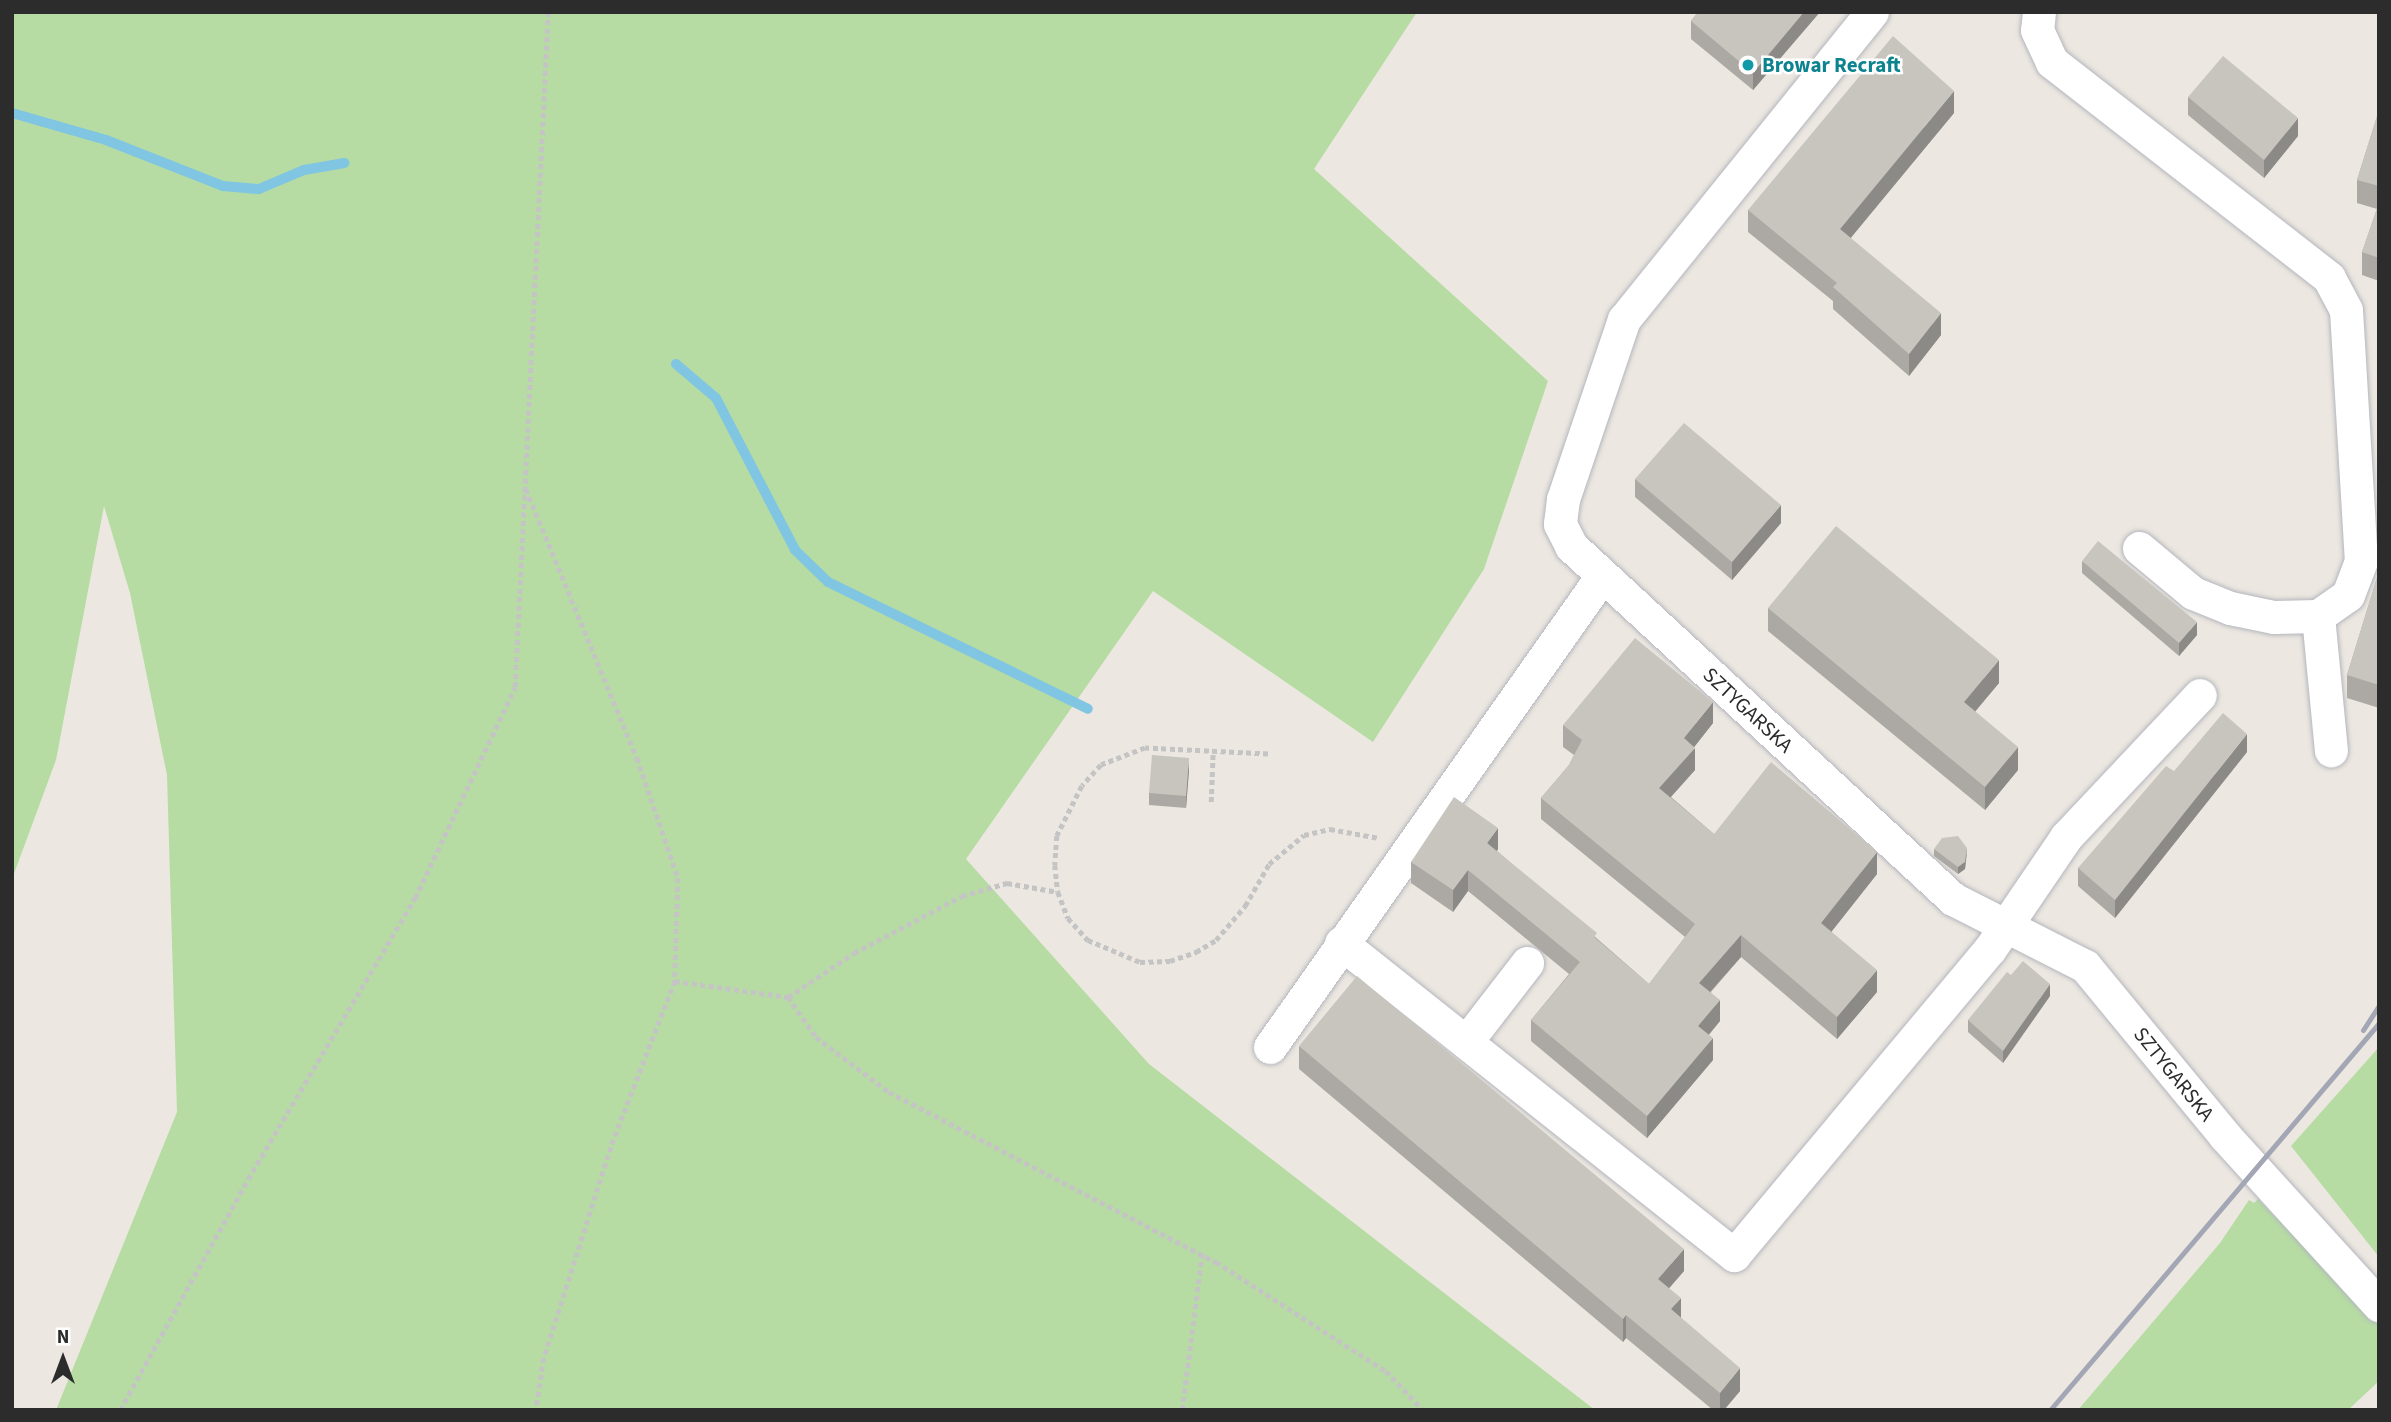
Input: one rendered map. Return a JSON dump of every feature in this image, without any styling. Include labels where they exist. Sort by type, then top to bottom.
[{"type":"street","name":"SZTYGARSKA","points":[[1872,12],[1624,319],[1563,499],[1560,524],[1571,546],[1602,576],[1953,900],[2085,966],[2225,1136],[2379,1305]]},
{"type":"street","points":[[2039,12],[2037,30],[2052,62],[2329,278],[2346,310],[2361,561],[2348,595],[2318,616],[2274,618],[2230,608],[2193,593],[2139,548]]},
{"type":"street","points":[[1270,1047],[1404,852],[1602,576]]},
{"type":"street","points":[[2318,616],[2331,750]]},
{"type":"street","points":[[1341,943],[1734,1255],[1990,949],[2066,836],[2200,695]]},
{"type":"street","points":[[1466,1042],[1527,964]]},
{"type":"path","points":[[121,1410],[248,1179],[415,898],[515,687],[548,12]]},
{"type":"path","points":[[526,488],[637,758],[678,878],[675,981],[611,1147],[544,1357],[536,1410]]},
{"type":"path","points":[[1268,754],[1153,747],[1130,751],[1101,765],[1082,786],[1057,836],[1058,892],[1068,918],[1088,940],[1140,962],[1170,961],[1216,940],[1245,906],[1269,864],[1304,835],[1356,831],[1404,852]]},
{"type":"path","points":[[1211,802],[1213,751]]},
{"type":"path","points":[[675,981],[788,997],[854,953],[962,896],[1007,883],[1058,892]]},
{"type":"path","points":[[788,997],[816,1037],[889,1091],[1202,1254],[1385,1371],[1423,1410]]},
{"type":"path","points":[[1182,1410],[1202,1254]]},
{"type":"green space","points":[[12,12],[1417,12],[1314,169],[1548,381],[1484,569],[1373,742],[1153,591],[966,859],[1149,1064],[1595,1410],[56,1410],[177,1112],[167,775],[130,593],[104,506],[56,760],[12,879]]},
{"type":"green space","points":[[2379,1047],[2379,1257],[2291,1146]]},
{"type":"green space","points":[[2258,1199],[2306,1249],[2379,1309],[2379,1381],[2348,1410],[2078,1410],[2220,1243],[2249,1200],[2254,1203]]},
{"type":"building","name":"Browar Recraft","points":[[1698,12],[1804,12],[1753,73],[1691,21]]},
{"type":"building","points":[[1893,36],[1954,91],[1840,229],[1941,313],[1909,354],[1833,287],[1837,283],[1748,210]]},
{"type":"building","points":[[2223,56],[2298,118],[2264,160],[2188,97]]},
{"type":"building","points":[[2379,110],[2379,186],[2357,180]]},
{"type":"building","points":[[2379,202],[2379,258],[2362,252]]},
{"type":"building","points":[[1684,423],[1781,505],[1732,562],[1635,479]]},
{"type":"building","points":[[1836,526],[1999,660],[1964,702],[2018,747],[1985,787],[1768,608]]},
{"type":"building","points":[[2098,541],[2197,622],[2179,643],[2082,561]]},
{"type":"building","points":[[2379,571],[2379,685],[2347,675]]},
{"type":"building","points":[[1635,638],[1713,702],[1684,738],[1695,748],[1659,788],[1714,834],[1771,762],[1877,852],[1821,923],[1877,970],[1837,1017],[1741,935],[1699,983],[1720,1000],[1698,1026],[1713,1038],[1647,1116],[1531,1020],[1580,962],[1468,870],[1453,890],[1411,862],[1454,797],[1498,828],[1487,843],[1597,933],[1594,937],[1649,984],[1695,924],[1541,798],[1569,765],[1582,740],[1563,725]]},
{"type":"building","points":[[2223,713],[2247,734],[2115,900],[2078,868],[2166,766],[2174,771]]},
{"type":"building","points":[[1152,755],[1189,758],[1186,796],[1149,793]]},
{"type":"building","points":[[1958,836],[1967,848],[1965,862],[1958,867],[1934,849],[1942,838]]},
{"type":"building","points":[[2023,961],[2050,984],[2003,1051],[1968,1020],[2007,972],[2011,975]]},
{"type":"building","points":[[1357,976],[1684,1249],[1658,1279],[1681,1298],[1671,1309],[1740,1368],[1720,1393],[1626,1315],[1623,1319],[1299,1046]]},
{"type":"waterway","points":[[12,113],[106,140],[223,186],[259,189],[304,170],[344,163]]},
{"type":"waterway","points":[[676,364],[716,398],[795,550],[828,582],[1088,709]]},
{"type":"railway","points":[[2363,1030],[2379,1005]]},
{"type":"railway","points":[[2050,1410],[2379,1023]]},
{"type":"place","name":"Browar Recraft","points":[[1748,65]]}]
